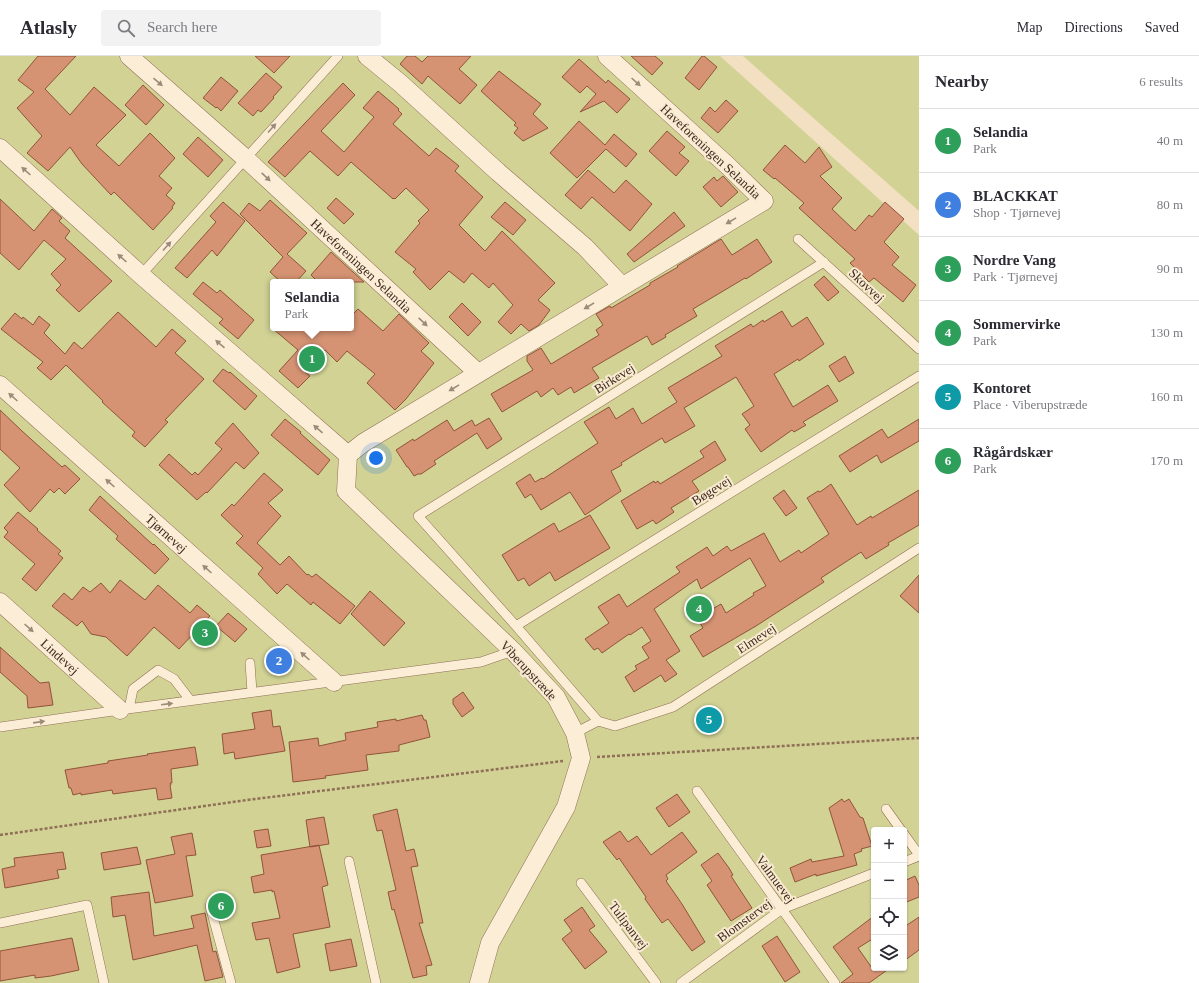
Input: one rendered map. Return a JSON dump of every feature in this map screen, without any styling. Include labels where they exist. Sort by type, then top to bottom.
[{"type":"street","name":"Haveforeningen Selandia","points":[[128,56],[245,158],[478,373]]},
{"type":"street","points":[[367,56],[400,83],[585,247],[622,286]]},
{"type":"street","name":"Haveforeningen Selandia","points":[[348,455],[363,442],[764,200],[607,56]]},
{"type":"street","points":[[0,148],[141,275],[348,455]]},
{"type":"street","name":"Tjørnevej","points":[[0,385],[334,682]]},
{"type":"street","name":"Viberupstræde","points":[[348,455],[346,491],[513,651],[556,697],[575,733],[581,758]]},
{"type":"street","name":"Lindevej","points":[[0,602],[124,709]]},
{"type":"street","points":[[479,983],[490,943],[566,807],[581,758]]},
{"type":"lane","points":[[141,275],[338,56]]},
{"type":"lane","name":"Skovvej","points":[[798,239],[919,350]]},
{"type":"lane","name":"Birkevej","points":[[516,626],[418,516],[824,262]]},
{"type":"lane","name":"Bøgevej","points":[[516,626],[919,376]]},
{"type":"lane","name":"Elmevej","points":[[598,721],[615,726],[673,707],[919,548]]},
{"type":"lane","points":[[516,626],[598,721],[575,733]]},
{"type":"lane","points":[[0,727],[190,700],[481,662],[513,651]]},
{"type":"lane","points":[[250,663],[252,692]]},
{"type":"lane","points":[[124,709],[133,689],[158,670],[174,679],[190,700]]},
{"type":"lane","name":"Valmuevej","points":[[696,791],[835,983]]},
{"type":"lane","points":[[886,809],[899,827]]},
{"type":"lane","points":[[907,838],[919,856],[907,861]]},
{"type":"lane","points":[[349,861],[376,983]]},
{"type":"lane","name":"Blomstervej","points":[[681,983],[782,909],[871,874]]},
{"type":"lane","name":"Tulipanvej","points":[[581,883],[656,983]]},
{"type":"lane","points":[[0,923],[87,905],[104,983]]},
{"type":"lane","points":[[210,906],[230,983]]},
{"type":"path","points":[[0,835],[239,802],[581,758],[919,738]]},
{"type":"green space","points":[[0,56],[720,56],[919,235],[919,983],[0,983]]},
{"type":"green space","points":[[743,56],[919,56],[919,211]]},
{"type":"building","points":[[38,56],[76,56],[45,89],[70,115],[94,87],[126,115],[96,145],[119,166],[150,133],[175,158],[159,176],[172,188],[166,195],[175,203],[172,207],[173,208],[153,230],[114,192],[111,195],[82,164],[70,147],[48,171],[27,153],[42,136],[17,108],[34,92],[18,80]]},
{"type":"building","points":[[255,56],[290,56],[274,73]]},
{"type":"building","points":[[407,56],[415,56],[422,62],[428,56],[471,56],[459,69],[477,85],[460,104],[428,76],[422,84],[400,64]]},
{"type":"building","points":[[631,56],[655,56],[663,63],[652,75]]},
{"type":"building","points":[[702,56],[717,67],[699,90],[685,78]]},
{"type":"building","points":[[579,59],[606,83],[608,80],[630,99],[617,113],[604,101],[580,112],[596,94],[587,86],[580,93],[562,77]]},
{"type":"building","points":[[499,71],[541,104],[533,114],[548,128],[523,141],[514,133],[518,128],[514,125],[516,123],[481,91]]},
{"type":"building","points":[[266,73],[282,87],[261,112],[258,110],[253,116],[238,103]]},
{"type":"building","points":[[221,77],[238,91],[221,111],[203,98]]},
{"type":"building","points":[[343,83],[355,95],[321,131],[344,152],[374,117],[363,108],[378,91],[399,109],[398,110],[402,114],[393,124],[429,156],[436,148],[459,166],[455,171],[483,197],[459,225],[485,251],[502,231],[555,283],[538,300],[550,310],[539,325],[529,331],[521,324],[511,334],[498,322],[513,305],[493,283],[489,288],[472,273],[464,283],[449,271],[430,290],[413,272],[416,269],[395,252],[420,223],[418,221],[429,210],[406,188],[395,199],[393,199],[351,162],[338,176],[310,151],[285,177],[268,162]]},
{"type":"building","points":[[143,85],[164,105],[146,125],[125,105]]},
{"type":"building","points":[[726,100],[738,111],[718,133],[701,118],[710,107],[715,112]]},
{"type":"building","points":[[579,121],[605,145],[614,134],[637,154],[626,167],[606,149],[577,178],[550,153]]},
{"type":"building","points":[[667,131],[685,147],[679,153],[689,161],[676,176],[649,151]]},
{"type":"building","points":[[198,137],[223,160],[208,177],[183,154]]},
{"type":"building","points":[[785,145],[805,163],[819,147],[832,167],[820,176],[842,198],[832,209],[855,231],[869,215],[872,217],[885,202],[904,219],[884,242],[899,257],[892,265],[916,285],[903,302],[874,278],[869,282],[850,263],[855,259],[799,208],[804,203],[775,178],[774,179],[763,170]]},
{"type":"building","points":[[588,170],[614,193],[626,180],[652,204],[630,231],[592,197],[581,209],[565,195]]},
{"type":"building","points":[[723,176],[738,192],[721,207],[703,187],[714,177],[717,181]]},
{"type":"building","points":[[336,198],[354,214],[344,224],[327,208]]},
{"type":"building","points":[[0,199],[34,231],[52,209],[62,218],[59,221],[70,231],[65,238],[112,281],[79,312],[56,290],[61,285],[51,274],[66,259],[44,240],[19,270],[0,253]]},
{"type":"building","points":[[270,200],[307,233],[287,254],[306,271],[299,279],[278,279],[270,272],[283,257],[240,214],[249,203],[260,211]]},
{"type":"building","points":[[223,202],[245,221],[217,256],[212,250],[187,278],[175,268],[216,222],[210,216]]},
{"type":"building","points":[[505,202],[526,220],[513,235],[491,217]]},
{"type":"building","points":[[674,212],[685,226],[634,262],[627,254]]},
{"type":"building","points":[[721,239],[732,255],[757,239],[772,262],[746,279],[745,278],[693,309],[697,316],[665,335],[666,337],[652,345],[647,336],[592,368],[599,378],[574,393],[571,387],[558,395],[553,388],[541,397],[537,391],[502,412],[491,394],[533,370],[527,361],[527,356],[541,348],[551,364],[599,335],[596,330],[603,325],[596,314],[610,306],[611,308],[650,285],[650,283]]},
{"type":"building","points":[[331,252],[364,282],[354,282],[354,279],[315,279],[311,275]]},
{"type":"building","points":[[824,276],[839,292],[828,301],[814,285]]},
{"type":"building","points":[[203,282],[217,293],[220,290],[254,320],[238,339],[219,323],[223,319],[193,294]]},
{"type":"building","points":[[462,303],[481,322],[468,336],[449,317]]},
{"type":"building","points":[[358,309],[383,331],[399,314],[429,343],[421,351],[434,363],[406,399],[395,410],[367,383],[375,374],[347,351],[337,362],[325,350],[305,372],[310,376],[298,388],[279,371],[298,350],[276,331],[354,331],[354,313]]},
{"type":"building","points":[[782,311],[792,327],[807,317],[824,344],[799,361],[798,359],[774,374],[793,407],[828,385],[838,401],[803,422],[806,425],[794,432],[792,430],[761,452],[745,429],[750,425],[742,414],[754,406],[736,377],[684,408],[695,426],[665,443],[662,438],[621,463],[622,465],[611,471],[621,491],[585,515],[570,492],[541,510],[531,494],[525,498],[516,483],[530,474],[535,482],[542,478],[543,479],[598,443],[584,422],[609,407],[616,419],[633,408],[642,424],[677,402],[668,388],[722,356],[715,346],[751,324],[753,327],[763,320],[764,322]]},
{"type":"building","points":[[118,312],[156,347],[172,329],[186,341],[175,353],[204,379],[165,420],[168,422],[145,447],[132,436],[135,432],[102,402],[103,401],[66,365],[51,380],[37,368],[43,362],[1,329],[15,313],[33,325],[39,316],[50,325],[44,333],[65,354],[74,342],[82,349]]},
{"type":"building","points":[[845,356],[854,373],[839,382],[829,366]]},
{"type":"building","points":[[223,369],[229,373],[230,372],[257,396],[245,410],[213,381]]},
{"type":"building","points":[[0,410],[62,467],[65,465],[80,479],[65,494],[59,488],[54,493],[50,489],[30,512],[4,485],[20,468],[0,449]]},
{"type":"building","points":[[489,418],[502,439],[487,449],[477,433],[434,461],[436,464],[421,474],[414,476],[396,450],[413,439],[414,441],[447,420],[454,431],[472,420],[475,426]]},
{"type":"building","points":[[285,419],[330,460],[318,475],[271,435]]},
{"type":"building","points":[[919,419],[919,441],[881,463],[877,455],[850,472],[839,456],[882,429],[888,438]]},
{"type":"building","points":[[233,423],[259,453],[244,469],[236,462],[207,493],[206,492],[197,500],[159,465],[169,454],[192,475],[195,472],[198,475],[222,449],[215,443]]},
{"type":"building","points":[[715,441],[726,460],[692,481],[699,491],[671,508],[674,512],[656,524],[653,520],[637,529],[621,501],[654,481],[655,483],[658,481],[660,484],[704,457],[700,451]]},
{"type":"building","points":[[264,473],[283,490],[268,503],[281,516],[257,543],[280,565],[289,556],[307,575],[308,574],[312,577],[316,574],[355,606],[340,624],[313,602],[311,605],[287,584],[277,594],[258,574],[263,568],[236,543],[243,536],[221,515],[232,504],[234,506]]},
{"type":"building","points":[[831,484],[857,525],[871,516],[872,518],[919,490],[919,525],[888,543],[889,545],[866,559],[861,552],[821,578],[824,582],[756,626],[703,657],[690,636],[703,628],[697,618],[721,604],[726,613],[754,595],[753,593],[766,586],[750,558],[701,589],[697,579],[654,609],[680,651],[666,660],[677,674],[665,682],[661,675],[634,692],[625,677],[637,669],[635,666],[649,658],[642,647],[651,641],[642,627],[630,635],[629,634],[602,653],[598,648],[594,650],[585,639],[609,623],[598,607],[619,594],[627,607],[680,572],[676,567],[707,547],[713,556],[727,546],[731,551],[764,533],[780,562],[799,550],[801,553],[829,534],[807,498],[818,491],[820,492]]},
{"type":"building","points":[[784,490],[797,508],[786,516],[773,498]]},
{"type":"building","points":[[100,496],[169,559],[155,574],[116,539],[118,536],[89,510]]},
{"type":"building","points":[[18,512],[61,551],[58,554],[63,558],[36,591],[22,579],[35,564],[4,537],[8,532],[4,528]]},
{"type":"building","points":[[590,515],[610,548],[555,581],[550,572],[529,586],[524,578],[518,581],[502,555],[554,523],[559,532]]},
{"type":"building","points":[[919,575],[919,613],[900,596]]},
{"type":"building","points":[[120,580],[145,600],[158,585],[190,613],[197,605],[210,616],[179,649],[154,627],[127,656],[106,637],[91,634],[82,621],[77,626],[52,606],[64,593],[72,600],[83,587],[90,592],[101,583],[110,593]]},
{"type":"building","points":[[370,591],[405,623],[384,646],[351,614]]},
{"type":"building","points":[[228,613],[247,629],[235,642],[216,626]]},
{"type":"building","points":[[0,647],[40,683],[49,682],[53,705],[28,708],[27,696],[0,672]]},
{"type":"building","points":[[463,692],[474,708],[462,717],[453,704],[453,699]]},
{"type":"building","points":[[271,710],[273,727],[280,726],[285,751],[235,759],[234,752],[224,754],[222,734],[255,729],[252,713]]},
{"type":"building","points":[[422,715],[424,720],[426,720],[430,737],[399,745],[399,751],[366,755],[368,770],[325,776],[326,778],[293,782],[289,742],[318,738],[319,746],[346,740],[345,733],[378,727],[377,722],[396,719],[396,721]]},
{"type":"building","points":[[195,747],[198,765],[171,769],[172,783],[170,783],[170,785],[172,798],[158,800],[156,788],[113,794],[112,790],[73,795],[71,788],[69,788],[65,770],[108,763],[108,761],[148,755],[147,754]]},
{"type":"building","points":[[677,794],[690,812],[669,827],[656,808]]},
{"type":"building","points":[[842,799],[844,802],[849,799],[860,817],[863,818],[871,846],[861,849],[862,851],[854,854],[857,865],[816,876],[816,874],[795,882],[790,868],[811,859],[812,862],[844,856],[829,808]]},
{"type":"building","points":[[397,809],[406,851],[414,849],[418,866],[411,867],[423,923],[419,923],[432,965],[426,966],[427,975],[413,978],[388,892],[396,890],[382,830],[377,831],[373,815]]},
{"type":"building","points":[[324,817],[329,844],[310,847],[306,820]]},
{"type":"building","points":[[268,829],[271,846],[257,848],[254,831]]},
{"type":"building","points":[[620,831],[628,842],[637,836],[651,855],[682,832],[697,852],[666,875],[668,879],[666,881],[705,942],[692,951],[668,919],[662,923],[619,858],[617,860],[603,842]]},
{"type":"building","points":[[192,833],[196,855],[186,856],[193,896],[155,903],[146,860],[175,854],[171,837]]},
{"type":"building","points":[[319,845],[328,885],[322,887],[330,927],[293,934],[300,967],[277,973],[269,938],[256,940],[252,923],[280,918],[274,891],[254,893],[251,877],[264,874],[261,855]]},
{"type":"building","points":[[137,847],[141,864],[104,870],[101,853]]},
{"type":"building","points":[[63,852],[66,869],[57,870],[59,878],[5,888],[2,869],[15,866],[14,858]]},
{"type":"building","points":[[718,853],[729,868],[733,875],[731,876],[752,908],[731,921],[707,885],[712,881],[701,865]]},
{"type":"building","points":[[915,876],[919,885],[919,897],[907,902],[907,899],[907,880]]},
{"type":"building","points":[[149,892],[154,936],[194,928],[191,916],[205,913],[213,952],[216,951],[223,977],[205,981],[197,945],[133,960],[125,915],[113,917],[111,897]]},
{"type":"building","points":[[582,907],[595,926],[589,930],[607,952],[585,969],[562,939],[572,931],[564,920]]},
{"type":"building","points":[[919,917],[919,950],[907,959],[907,935],[907,925]]},
{"type":"building","points":[[871,918],[871,940],[858,948],[871,967],[871,971],[886,971],[869,983],[841,983],[853,974],[833,947]]},
{"type":"building","points":[[777,936],[800,972],[785,982],[762,946]]},
{"type":"building","points":[[72,938],[79,970],[51,976],[35,978],[35,975],[0,981],[0,951]]},
{"type":"building","points":[[351,939],[357,966],[330,971],[325,944]]},
{"type":"place","name":"Selandia","points":[[312,359]]},
{"type":"place","name":"Sommervirke","points":[[699,609]]},
{"type":"place","name":"Nordre Vang","points":[[205,633]]},
{"type":"place","name":"BLACKKAT","points":[[279,661]]},
{"type":"place","name":"Kontoret","points":[[709,720]]},
{"type":"place","name":"Rågårdskær","points":[[221,906]]}]
